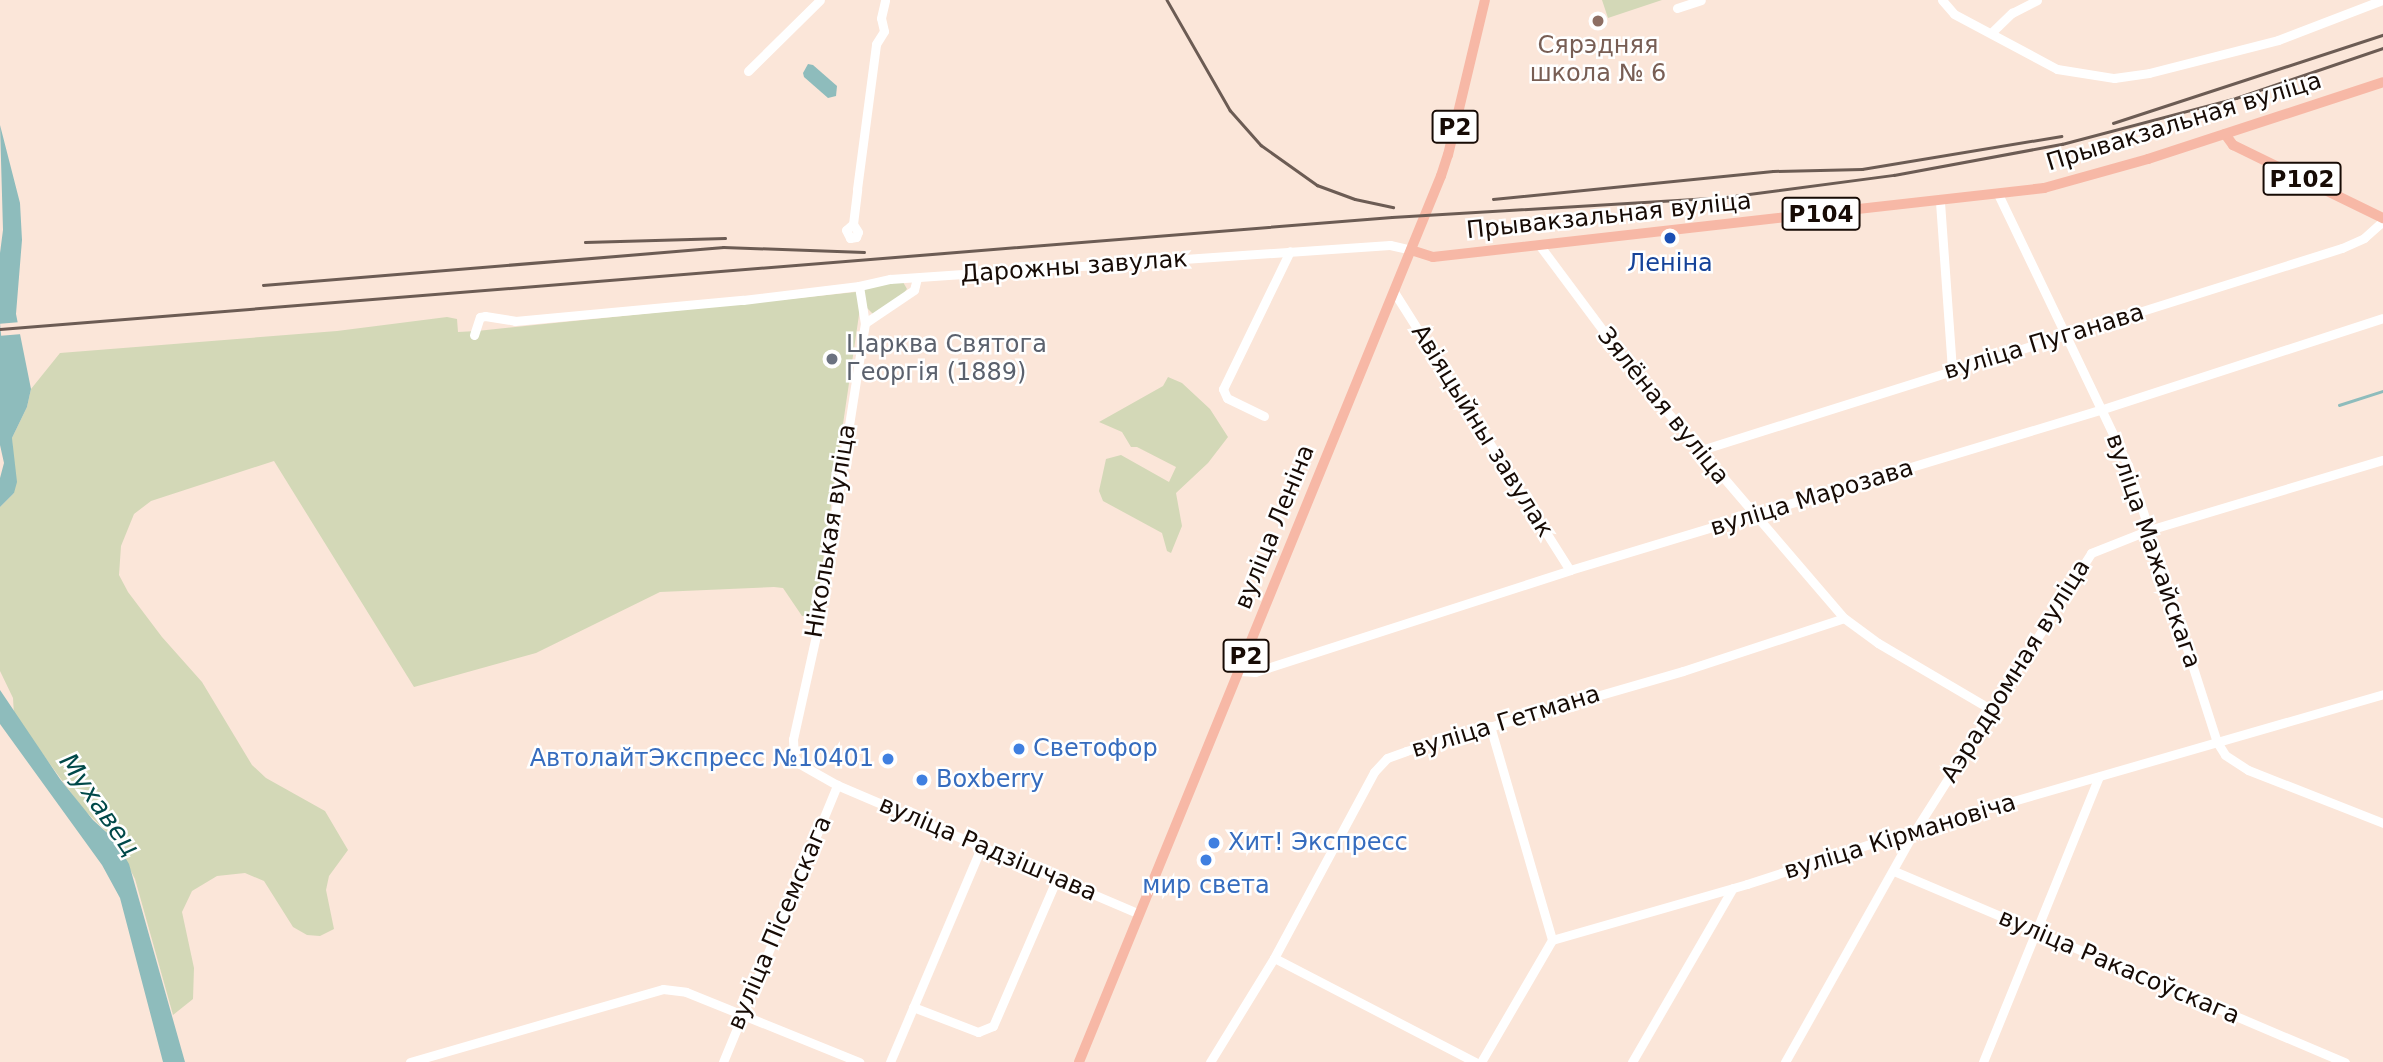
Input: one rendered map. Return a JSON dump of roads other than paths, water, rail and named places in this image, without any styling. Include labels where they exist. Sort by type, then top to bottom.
[{"type":"main road","name":"вуліца Леніна","points":[[1079,1062],[1448,155],[1485,0]]},
{"type":"main road","name":"Прывакзальная вуліца","points":[[1411,250],[1433,257],[1998,194],[2066,182],[2383,82]]},
{"type":"main road","name":"Р102","points":[[2225,134],[2233,145],[2383,220]]},
{"type":"street","points":[[748,71],[820,0]]},
{"type":"street","points":[[853,224],[876,44],[884,31],[881,18],[886,0]]},
{"type":"street","points":[[1677,8],[1701,0]]},
{"type":"street","points":[[1942,0],[1955,14],[2057,69],[2114,78],[2149,73],[2278,40],[2382,0]]},
{"type":"street","points":[[1992,33],[2012,13],[2037,0]]},
{"type":"street","name":"вуліца Мажайскага","points":[[1998,194],[2128,465],[2217,742],[2236,764],[2383,823]]},
{"type":"street","points":[[1940,202],[1952,371]]},
{"type":"street","name":"вуліца Пуганава","points":[[1698,451],[2342,248],[2364,237],[2383,220]]},
{"type":"street","name":"Дарожны завулак","points":[[474,335],[480,317],[485,316],[515,321],[743,300],[859,286],[890,279],[1390,245],[1411,250]]},
{"type":"street","name":"Зялёная вуліца","points":[[1540,246],[1584,309],[1698,451],[1844,618],[1878,643],[1992,710]]},
{"type":"street","points":[[1264,416],[1227,398],[1223,389],[1290,251]]},
{"type":"street","points":[[865,323],[914,289],[917,278]]},
{"type":"street","name":"Ніколькая вуліца","points":[[837,785],[800,764],[794,757],[793,739],[817,631],[865,323],[859,286]]},
{"type":"street","name":"Авіяцыйны завулак","points":[[1394,292],[1570,570]]},
{"type":"street","name":"вуліца Марозава","points":[[1240,671],[1255,672],[1570,570],[2103,409],[2383,318]]},
{"type":"street","points":[[2150,530],[2383,460]]},
{"type":"street","name":"Аэрадромная вуліца","points":[[1785,1062],[1916,830],[2091,553],[2150,530]]},
{"type":"street","name":"вуліца Гетмана","points":[[1210,1062],[1274,958],[1374,772],[1387,758],[1683,671],[1844,618]]},
{"type":"street","name":"вуліца Кірмановіча","points":[[1552,940],[1732,888],[1916,830],[2383,694]]},
{"type":"street","points":[[1481,1062],[1552,940],[1490,726]]},
{"type":"street","points":[[1983,1062],[2099,777]]},
{"type":"street","name":"вуліца Радзішчава","points":[[837,785],[1139,914]]},
{"type":"street","name":"вуліца Пісемскага","points":[[723,1062],[837,785]]},
{"type":"street","points":[[890,1062],[982,845]]},
{"type":"street","name":"вуліца Ракасоўскага","points":[[1894,871],[2345,1062]]},
{"type":"street","points":[[913,1007],[978,1032],[993,1026],[1056,878]]},
{"type":"street","points":[[1632,1062],[1732,888]]},
{"type":"street","points":[[1274,958],[1475,1062]]},
{"type":"street","points":[[410,1062],[663,989],[686,992],[859,1062]]},
{"type":"water","points":[[808,64],[813,65],[837,86],[836,96],[828,98],[804,77],[803,73]]},
{"type":"water","points":[[0,125],[20,203],[22,240],[16,314],[31,389],[27,407],[12,438],[17,482],[14,493],[0,507],[0,478],[4,463],[0,445],[0,253],[3,230]]},
{"type":"water","points":[[0,690],[60,779],[93,820],[115,840],[129,864],[185,1062],[163,1062],[120,898],[102,865],[0,724]]},
{"type":"waterway","points":[[2339,405],[2383,391]]},
{"type":"railway","points":[[1167,0],[1230,110],[1261,145],[1317,185],[1355,199],[1393,207]]},
{"type":"railway","points":[[2113,123],[2383,35]]},
{"type":"railway","points":[[0,329],[1392,217],[1726,197],[1894,175],[2062,144],[2236,98],[2383,48]]},
{"type":"railway","points":[[1493,199],[1773,171],[1862,169],[2061,136]]},
{"type":"railway","points":[[585,242],[725,238]]},
{"type":"railway","points":[[263,285],[723,247],[864,252]]},
{"type":"place","name":"Сярэдняя школа № 6","points":[[1598,21]]},
{"type":"place","name":"Леніна","points":[[1670,238]]},
{"type":"place","name":"Царква Святога Георгія (1889)","points":[[832,359]]},
{"type":"place","name":"Светофор","points":[[1019,749]]},
{"type":"place","name":"АвтолайтЭкспресс №10401","points":[[888,759]]},
{"type":"place","name":"Boxberry","points":[[922,780]]},
{"type":"place","name":"Хит! Экспресс","points":[[1214,843]]},
{"type":"place","name":"мир света","points":[[1206,860]]},
{"type":"water label","name":"Мухавец","points":[[99,805]]}]
